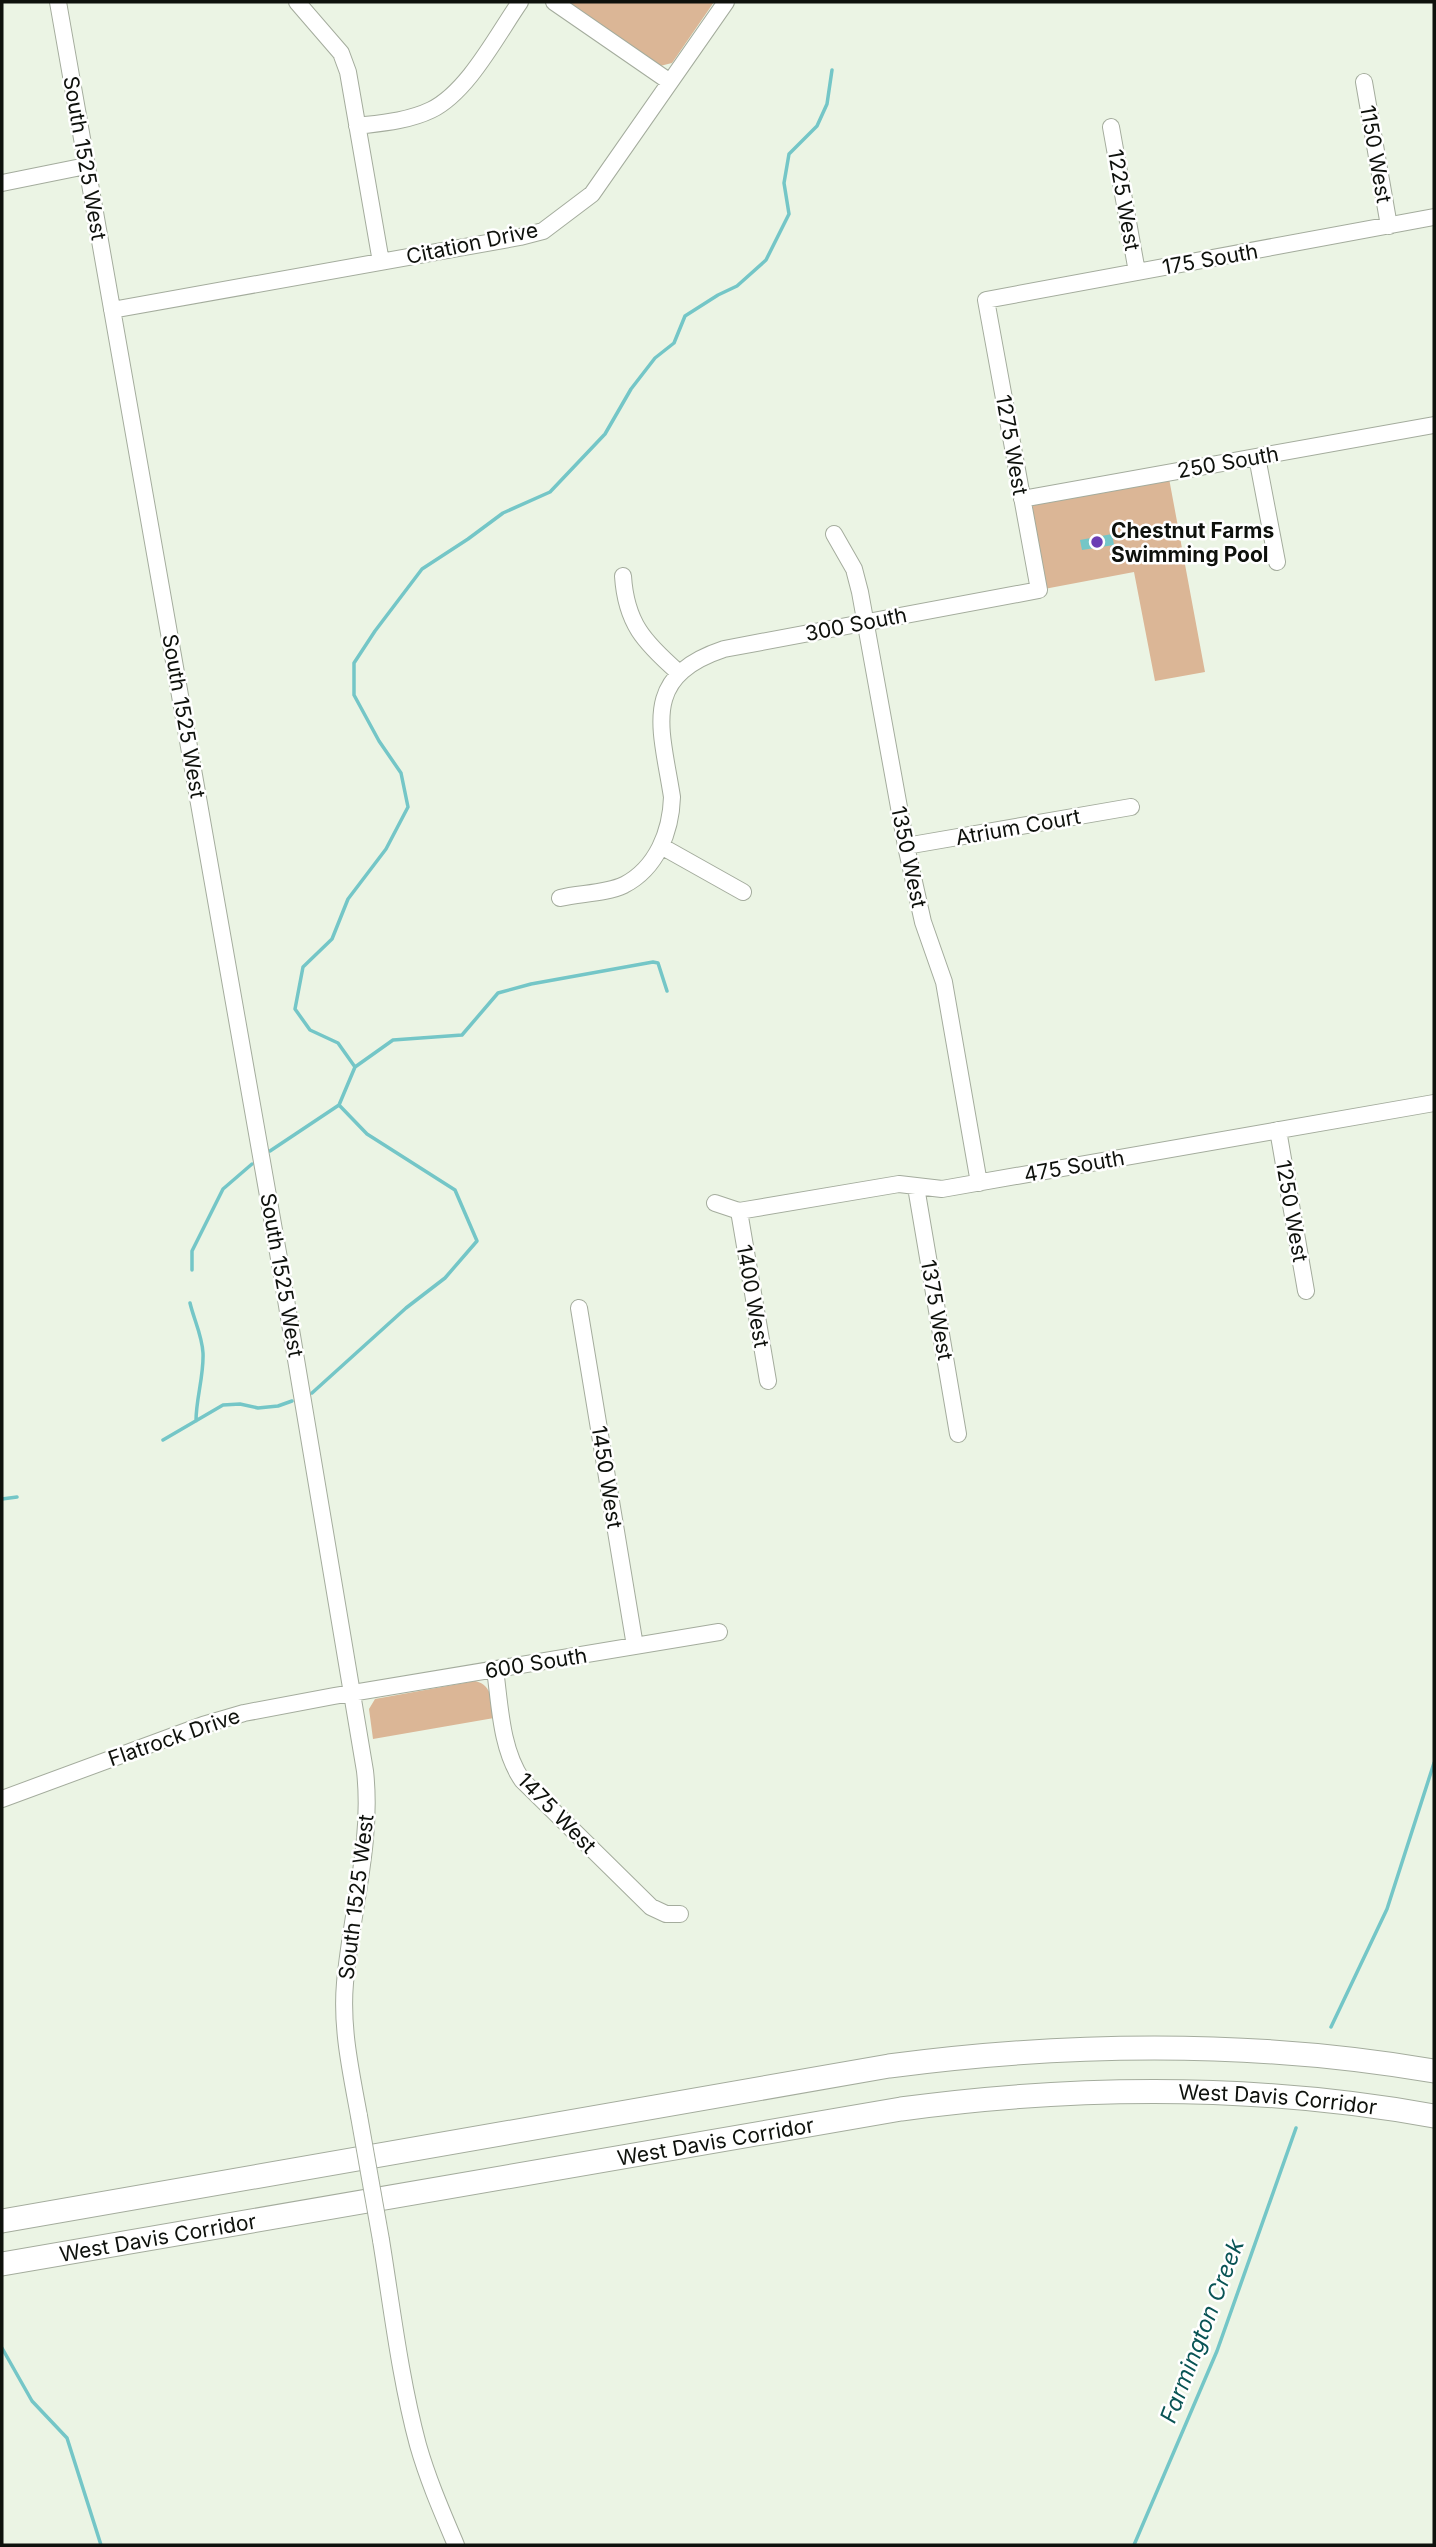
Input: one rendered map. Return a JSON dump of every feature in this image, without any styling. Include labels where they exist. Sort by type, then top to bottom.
[{"type":"highway","name":"West Davis Corridor","points":[[2,2221],[889,2066],[957,2058],[1081,2048],[1192,2047],[1330,2057],[1434,2071]]},
{"type":"highway","name":"West Davis Corridor","points":[[2,2264],[887,2111],[1002,2097],[1104,2091],[1237,2092],[1335,2101],[1434,2116]]},
{"type":"street","name":"South 1525 West","points":[[58,2],[282,1277],[365,1771],[367,1809],[344,2000],[347,2048],[409,2403],[433,2492],[456,2545]]},
{"type":"street","points":[[296,2],[341,53],[348,72],[381,262]]},
{"type":"street","points":[[357,126],[407,119],[433,109],[454,94],[520,2]]},
{"type":"street","points":[[554,2],[670,82]]},
{"type":"street","name":"Citation Drive","points":[[112,310],[543,231],[592,194],[726,2]]},
{"type":"street","name":"1150 West","points":[[1364,82],[1389,226]]},
{"type":"street","name":"1225 West","points":[[1111,127],[1137,272]]},
{"type":"street","points":[[2,183],[86,166]]},
{"type":"street","name":"175 South","points":[[986,300],[1434,217]]},
{"type":"street","name":"1275 West","points":[[986,300],[1039,590]]},
{"type":"street","name":"250 South","points":[[1022,499],[1434,425]]},
{"type":"street","points":[[1256,457],[1277,562]]},
{"type":"street","name":"1350 West","points":[[834,534],[854,569],[906,846],[923,922],[944,982],[979,1183]]},
{"type":"street","points":[[560,898],[625,884],[653,861],[669,822],[672,797],[660,719],[663,705],[678,673],[653,651],[631,619],[624,598],[623,576]]},
{"type":"street","name":"300 South","points":[[678,673],[705,655],[724,649],[1039,590]]},
{"type":"street","name":"Atrium Court","points":[[906,846],[1131,807]]},
{"type":"street","points":[[661,846],[743,892]]},
{"type":"street","name":"475 South","points":[[715,1203],[739,1211],[899,1184],[942,1189],[1434,1103]]},
{"type":"street","name":"1250 West","points":[[1278,1130],[1306,1291]]},
{"type":"street","name":"1375 West","points":[[916,1187],[958,1434]]},
{"type":"street","name":"1400 West","points":[[739,1211],[768,1381]]},
{"type":"street","name":"1450 West","points":[[579,1308],[635,1646]]},
{"type":"street","name":"600 South","points":[[352,1693],[719,1632]]},
{"type":"street","name":"1475 West","points":[[495,1669],[510,1757],[522,1780],[651,1907],[666,1914],[680,1914]]},
{"type":"street","name":"Flatrock Drive","points":[[2,1799],[224,1718],[352,1693]]},
{"type":"shaded area","points":[[563,2],[714,2],[672,63],[656,67]]},
{"type":"shaded area","points":[[1168,473],[1205,672],[1155,681],[1134,572],[1039,590],[1022,499]]},
{"type":"shaded area","points":[[475,1681],[485,1686],[488,1691],[494,1718],[373,1739],[369,1709],[375,1699]]},
{"type":"water","name":"Chestnut Farms Swimming Pool","points":[[1112,534],[1114,545],[1082,550],[1080,540]]},
{"type":"waterway","points":[[270,1151],[339,1105],[355,1067],[338,1043],[310,1030],[295,1009],[303,967],[332,939],[348,899],[386,849],[408,807],[401,773],[379,741],[354,695],[354,663],[422,569],[503,513],[550,492],[605,434],[631,389],[655,358],[674,343],[685,316],[737,286],[766,260],[789,214],[784,183],[789,154],[817,126],[827,104],[832,70]]},
{"type":"waterway","points":[[355,1067],[393,1040],[462,1035],[498,993],[531,984],[653,962],[658,963],[667,991]]},
{"type":"waterway","points":[[312,1393],[406,1308],[445,1278],[477,1241],[455,1190],[367,1134],[339,1105]]},
{"type":"waterway","points":[[192,1270],[192,1251],[223,1189],[252,1164]]},
{"type":"waterway","points":[[190,1303],[203,1353],[196,1421]]},
{"type":"waterway","points":[[163,1440],[223,1405],[240,1404],[258,1408],[292,1401]]},
{"type":"waterway","points":[[2,1499],[17,1497]]},
{"type":"waterway","name":"Farmington Creek","points":[[1331,2027],[1387,1909],[1434,1763]]},
{"type":"waterway","name":"Farmington Creek","points":[[1134,2545],[1217,2351],[1296,2128]]},
{"type":"waterway","points":[[2,2348],[32,2401],[67,2438],[101,2545]]},
{"type":"place","name":"Chestnut Farms Swimming Pool","points":[[1097,542]]}]
